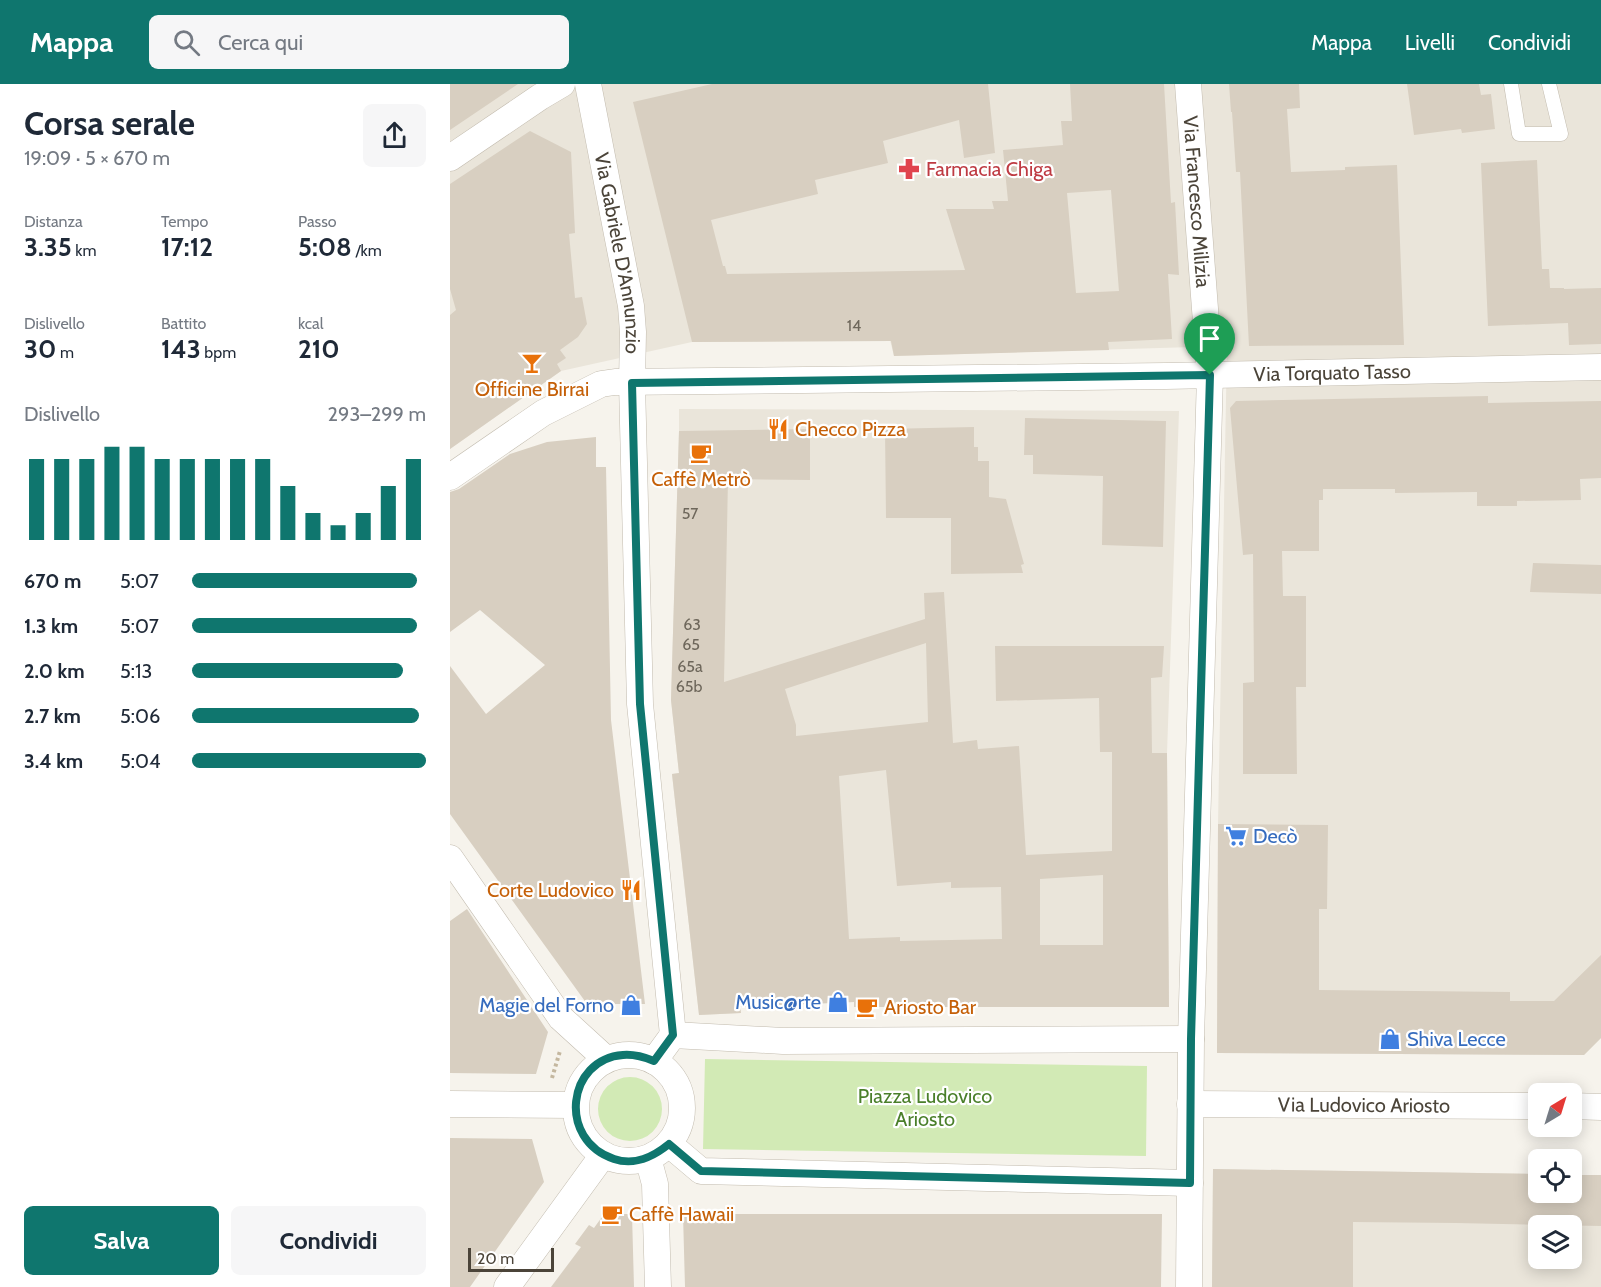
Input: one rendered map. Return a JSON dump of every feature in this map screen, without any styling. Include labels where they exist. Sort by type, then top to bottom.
[{"type":"street","points":[[450,158],[562,84]]},
{"type":"street","name":"Via Gabriele D'Annunzio","points":[[588,84],[631,306],[640,704],[673,1035]]},
{"type":"street","name":"Via Francesco Milizia","points":[[1188,84],[1210,375],[1191,1039]]},
{"type":"street","name":"Via Torquato Tasso","points":[[450,477],[543,413],[601,384],[1601,368]]},
{"type":"street","points":[[450,858],[561,1018],[606,1059]]},
{"type":"street","points":[[654,1061],[673,1035],[783,1041],[1191,1039],[1189,1287]]},
{"type":"street","points":[[622,1055],[639,1056],[654,1061],[667,1071],[682,1099],[682,1115],[678,1130],[669,1144],[648,1158],[633,1161],[617,1160],[603,1155],[591,1146],[576,1120],[575,1105],[578,1090],[584,1078],[606,1059],[622,1055]]},
{"type":"street","points":[[450,1104],[575,1105]]},
{"type":"street","name":"Via Ludovico Ariosto","points":[[1190,1104],[1528,1106]]},
{"type":"street","points":[[1582,1106],[1601,1107]]},
{"type":"street","points":[[669,1144],[701,1171],[1190,1183]]},
{"type":"street","points":[[507,1287],[603,1155]]},
{"type":"street","points":[[648,1158],[655,1184],[658,1287]]},
{"type":"lane","points":[[1511,84],[1519,134],[1561,134],[1549,84]]},
{"type":"shaded area","points":[[450,84],[1601,84],[1601,1038],[1584,1055],[1217,1053],[1218,824],[1227,346],[894,356],[890,340],[692,342],[561,371],[450,449]]},
{"type":"shaded area","points":[[679,409],[1179,411],[1167,753],[1169,1007],[854,1007],[854,1002],[740,1007],[741,1013],[699,1015],[672,774],[679,773],[671,700]]},
{"type":"shaded area","points":[[1213,1169],[1528,1174],[1528,1203],[1582,1203],[1582,1175],[1601,1175],[1601,1287],[1212,1287]]},
{"type":"green space","name":"Piazza Ludovico Ariosto","points":[[705,1059],[1147,1066],[1146,1156],[703,1149]]},
{"type":"green space","points":[[630,1077],[642,1079],[653,1086],[660,1097],[662,1109],[660,1121],[653,1132],[642,1139],[630,1141],[618,1139],[607,1132],[600,1121],[598,1109],[600,1097],[607,1086],[618,1079]]},
{"type":"building","points":[[450,84],[518,84],[450,130]]},
{"type":"building","points":[[712,84],[988,84],[995,153],[964,158],[959,120],[883,141],[888,163],[815,180],[818,194],[711,220],[727,274],[965,270],[946,209],[994,209],[992,201],[1008,201],[1003,150],[1063,145],[1061,121],[1072,121],[1070,84],[1164,84],[1171,203],[1175,202],[1179,275],[1168,274],[1172,339],[1108,342],[1109,350],[894,356],[891,341],[692,342],[633,102]],"holes":[[[1111,190],[1119,291],[1076,293],[1067,193]]]},
{"type":"building","points":[[1229,84],[1299,84],[1300,108],[1287,109],[1291,172],[1397,165],[1404,345],[1249,346],[1240,172],[1236,172]]},
{"type":"building","points":[[1407,84],[1479,84],[1481,95],[1491,94],[1495,129],[1462,133],[1461,129],[1414,135]]},
{"type":"building","points":[[530,131],[571,152],[575,233],[569,234],[575,298],[582,297],[587,324],[578,337],[560,350],[566,358],[557,364],[561,371],[450,449],[450,315],[456,310],[450,289],[450,184]]},
{"type":"building","points":[[1537,160],[1542,269],[1549,269],[1550,288],[1601,288],[1601,344],[1569,345],[1568,323],[1488,326],[1481,163]]},
{"type":"building","points":[[1488,396],[1488,403],[1601,401],[1601,478],[1580,479],[1581,500],[1517,501],[1517,506],[1477,506],[1477,492],[1395,493],[1395,489],[1323,489],[1323,500],[1319,500],[1319,551],[1282,551],[1283,596],[1306,596],[1306,687],[1296,687],[1297,774],[1243,774],[1243,683],[1254,682],[1253,554],[1243,555],[1230,408],[1236,401]]},
{"type":"building","points":[[1025,418],[1166,421],[1163,547],[1102,545],[1103,476],[1033,474],[1033,455],[1024,455]]},
{"type":"building","points":[[974,427],[974,447],[978,447],[978,461],[989,461],[989,497],[1006,499],[1024,564],[1021,565],[1023,573],[951,574],[951,518],[886,518],[885,429]]},
{"type":"building","points":[[810,429],[810,480],[728,479],[724,682],[925,619],[924,593],[944,592],[953,743],[977,740],[978,749],[1019,746],[1026,855],[1112,851],[1112,752],[1100,752],[1099,698],[996,701],[995,646],[1164,646],[1162,677],[1151,678],[1152,753],[1167,753],[1169,1007],[854,1007],[854,1002],[740,1007],[741,1013],[699,1015],[672,774],[679,773],[671,700],[679,431]],"holes":[[[926,643],[928,722],[796,736],[796,725],[785,689]],[[886,770],[897,886],[951,882],[951,888],[1001,887],[1002,939],[900,941],[900,937],[849,939],[839,776]],[[1103,875],[1103,945],[1040,945],[1040,879]]]},
{"type":"building","points":[[596,437],[596,467],[606,467],[611,720],[645,1004],[587,1004],[450,814],[450,666],[486,714],[545,665],[480,610],[450,632],[450,492],[459,489],[510,454],[547,442]]},
{"type":"building","points":[[1533,563],[1601,565],[1601,594],[1530,592]]},
{"type":"building","points":[[1218,824],[1328,825],[1327,909],[1319,909],[1319,990],[1510,992],[1510,1001],[1554,1001],[1601,955],[1601,1038],[1584,1055],[1217,1053]]},
{"type":"building","points":[[467,909],[548,1032],[536,1074],[450,1073],[450,921]]},
{"type":"building","points":[[450,1138],[532,1139],[544,1182],[470,1287],[450,1287]]},
{"type":"building","points":[[1213,1169],[1528,1174],[1528,1203],[1582,1203],[1582,1175],[1601,1175],[1601,1226],[1582,1226],[1582,1215],[1528,1215],[1528,1224],[1353,1222],[1353,1287],[1212,1287]]},
{"type":"building","points":[[604,1214],[632,1214],[634,1287],[551,1287],[581,1247],[575,1244],[589,1225],[594,1228]]},
{"type":"building","points":[[683,1214],[1162,1214],[1161,1287],[685,1287]]},
{"type":"place","name":"Farmacia Chiga","points":[[909,169]]},
{"type":"place","name":"Officine Birrai","points":[[532,363]]},
{"type":"place","name":"Checco Pizza","points":[[778,429]]},
{"type":"place","name":"Caffè Metrò","points":[[701,453]]},
{"type":"place","name":"Decò","points":[[1236,836]]},
{"type":"place","name":"Corte Ludovico","points":[[631,890]]},
{"type":"place","name":"Music@rte","points":[[838,1002]]},
{"type":"place","name":"Magie del Forno","points":[[631,1005]]},
{"type":"place","name":"Ariosto Bar","points":[[867,1007]]},
{"type":"place","name":"Shiva Lecce","points":[[1390,1039]]},
{"type":"place","name":"Caffè Hawaii","points":[[612,1214]]},
{"type":"route","points":[[1210,375],[1191,1039],[1190,1183],[701,1171],[669,1144],[648,1158],[633,1161],[617,1160],[603,1155],[591,1146],[576,1120],[575,1105],[578,1090],[584,1078],[606,1059],[622,1055],[639,1056],[654,1061],[673,1035],[640,704],[632,383],[1210,375]]}]
